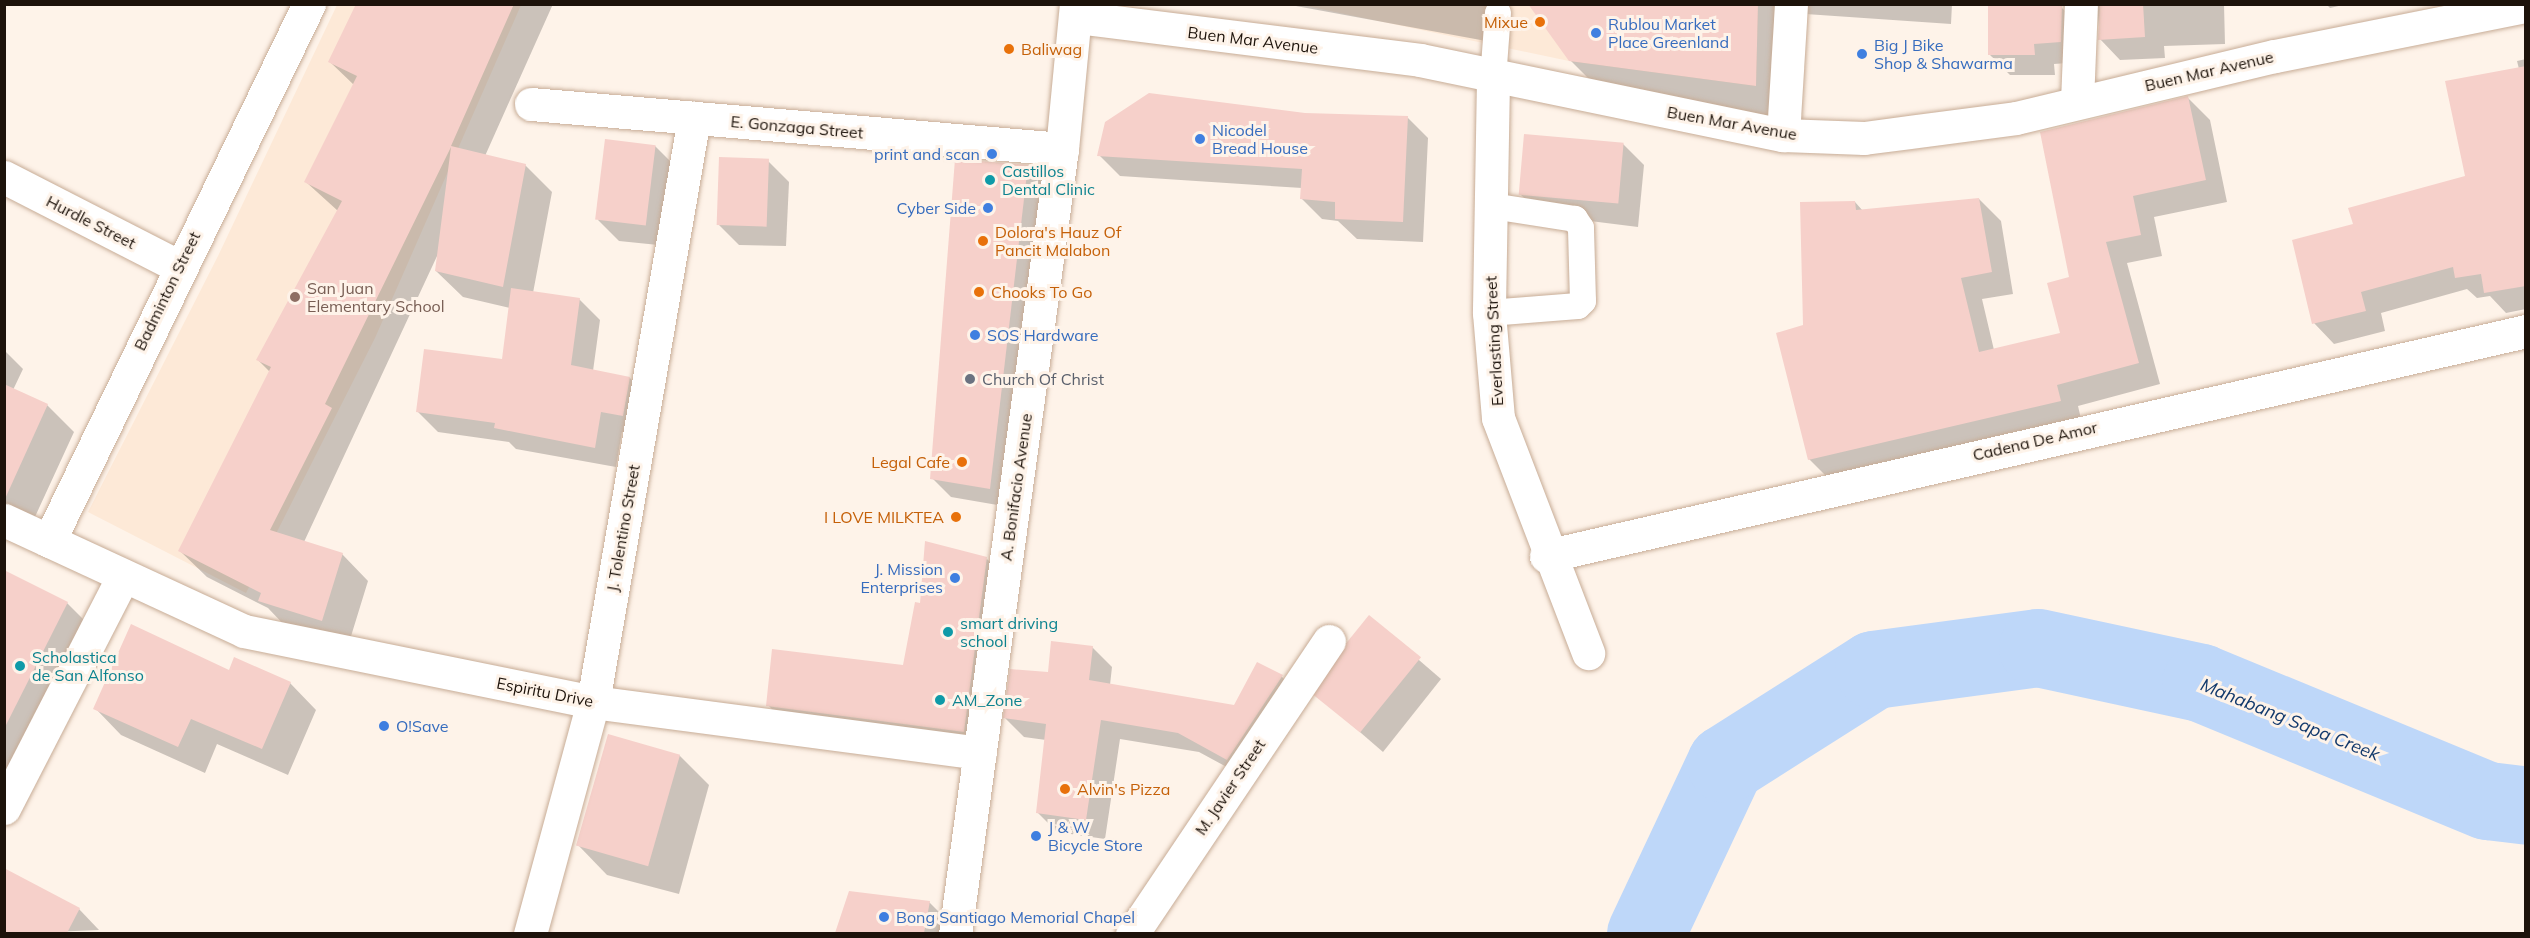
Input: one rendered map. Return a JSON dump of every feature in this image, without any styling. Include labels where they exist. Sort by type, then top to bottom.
[{"type":"street","name":"Badminton Street","points":[[49,541],[178,266],[309,4]]},
{"type":"street","points":[[1783,135],[1791,4]]},
{"type":"street","points":[[2077,102],[2081,4]]},
{"type":"street","name":"Buen Mar Avenue","points":[[1076,11],[1420,60],[1493,79],[1783,135],[1864,138],[1933,131],[2526,6]]},
{"type":"street","name":"A. Bonifacio Avenue","points":[[955,933],[1062,149],[1076,11]]},
{"type":"street","name":"Everlasting Street","points":[[1493,79],[1489,313],[1498,418],[1546,556],[1588,653]]},
{"type":"street","name":"E. Gonzaga Street","points":[[531,104],[1062,149]]},
{"type":"street","name":"J. Tolentino Street","points":[[530,933],[593,702],[694,118]]},
{"type":"street","name":"Hurdle Street","points":[[4,177],[178,266]]},
{"type":"street","name":"Cadena De Amor","points":[[1546,556],[2526,332]]},
{"type":"street","points":[[4,520],[49,541]]},
{"type":"street","name":"Espiritu Drive","points":[[49,541],[244,631],[593,702],[980,753]]},
{"type":"street","points":[[4,808],[123,576]]},
{"type":"street","name":"M. Javier Street","points":[[1132,933],[1329,641]]},
{"type":"lane","name":"Everlasting Street","points":[[1493,79],[1498,13]]},
{"type":"lane","points":[[1489,313],[1578,306],[1583,301],[1581,228],[1575,219],[1492,206]]},
{"type":"shaded area","name":"San Juan Elementary School","points":[[337,5],[521,5],[375,338],[246,593],[88,512],[218,256]]},
{"type":"shaded area","name":"Rublou Market Place Greenland","points":[[1302,5],[1758,5],[1756,86],[1569,61]]},
{"type":"building","points":[[356,4],[514,4],[451,146],[526,164],[503,287],[435,271],[451,147],[325,404],[332,408],[270,530],[343,553],[322,621],[258,601],[261,593],[178,551],[271,367],[256,360],[342,201],[304,182],[357,76],[328,62]]},
{"type":"building","name":"Rublou Market Place Greenland","points":[[1528,4],[1758,4],[1756,86],[1569,61]]},
{"type":"building","points":[[2100,4],[2143,4],[2145,37],[2098,40]]},
{"type":"building","points":[[1988,6],[2062,6],[2061,42],[2034,44],[2035,55],[1988,55]]},
{"type":"building","points":[[2526,66],[2526,286],[2484,293],[2481,274],[2455,278],[2453,267],[2361,292],[2366,311],[2312,324],[2292,240],[2353,224],[2348,208],[2465,176],[2445,81]]},
{"type":"building","points":[[1149,93],[1305,113],[1408,116],[1403,222],[1335,219],[1335,202],[1300,199],[1302,169],[1097,156],[1105,122]]},
{"type":"building","points":[[2188,96],[2206,180],[2133,196],[2141,235],[2106,242],[2139,363],[2057,385],[2061,401],[1808,460],[1776,333],[1803,325],[1800,202],[1855,201],[1856,210],[1979,198],[1992,272],[1961,278],[1979,352],[2060,333],[2047,283],[2069,277],[2040,132]]},
{"type":"building","points":[[1524,134],[1624,143],[1618,203],[1519,195]]},
{"type":"building","points":[[605,139],[656,145],[646,226],[595,219]]},
{"type":"building","points":[[719,157],[769,159],[767,227],[717,225]]},
{"type":"building","points":[[955,159],[1028,165],[990,489],[930,479]]},
{"type":"building","points":[[511,288],[580,298],[571,365],[630,377],[623,416],[601,412],[595,448],[494,428],[495,423],[416,412],[424,349],[502,359]]},
{"type":"building","points":[[4,384],[48,404],[4,501]]},
{"type":"building","points":[[925,541],[987,557],[964,732],[766,706],[772,649],[903,665],[915,602],[920,603]]},
{"type":"building","name":"Scholastica de San Alfonso","points":[[4,570],[68,602],[4,729]]},
{"type":"building","points":[[1369,615],[1421,657],[1360,733],[1308,690]]},
{"type":"building","points":[[131,624],[229,670],[234,657],[291,682],[262,749],[191,719],[178,747],[93,709]]},
{"type":"building","points":[[1051,641],[1093,646],[1089,680],[1234,705],[1257,662],[1283,675],[1227,760],[1178,733],[1101,720],[1086,820],[1036,813],[1046,724],[1003,718],[1010,669],[1048,672]]},
{"type":"building","points":[[608,734],[680,755],[648,866],[576,846]]},
{"type":"building","points":[[4,868],[80,908],[67,933],[4,933]]},
{"type":"building","name":"Bong Santiago Memorial Chapel","points":[[849,891],[930,901],[924,933],[835,933]]},
{"type":"waterway","name":"Mahabang Sapa Creek","points":[[1646,934],[1726,764],[1874,670],[2038,648],[2201,683],[2488,801],[2526,806]]},
{"type":"place","name":"Mixue","points":[[1540,22]]},
{"type":"place","name":"Rublou Market Place Greenland","points":[[1596,33]]},
{"type":"place","name":"Baliwag","points":[[1009,49]]},
{"type":"place","name":"Big J Bike Shop & Shawarma","points":[[1862,54]]},
{"type":"place","name":"Nicodel Bread House","points":[[1200,139]]},
{"type":"place","name":"print and scan","points":[[992,154]]},
{"type":"place","name":"Castillos Dental Clinic","points":[[990,180]]},
{"type":"place","name":"Cyber Side","points":[[988,208]]},
{"type":"place","name":"Dolora's Hauz Of Pancit Malabon","points":[[983,241]]},
{"type":"place","name":"Chooks To Go","points":[[979,292]]},
{"type":"place","name":"San Juan Elementary School","points":[[295,297]]},
{"type":"place","name":"SOS Hardware","points":[[975,335]]},
{"type":"place","name":"Church Of Christ","points":[[970,379]]},
{"type":"place","name":"Legal Cafe","points":[[962,462]]},
{"type":"place","name":"I LOVE MILKTEA","points":[[956,517]]},
{"type":"place","name":"J. Mission Enterprises","points":[[955,578]]},
{"type":"place","name":"smart driving school","points":[[948,632]]},
{"type":"place","name":"Scholastica de San Alfonso","points":[[20,666]]},
{"type":"place","name":"AM_Zone","points":[[940,700]]},
{"type":"place","name":"O!Save","points":[[384,726]]},
{"type":"place","name":"Alvin's Pizza","points":[[1065,789]]},
{"type":"place","name":"J & W Bicycle Store","points":[[1036,836]]},
{"type":"place","name":"Bong Santiago Memorial Chapel","points":[[884,917]]}]
